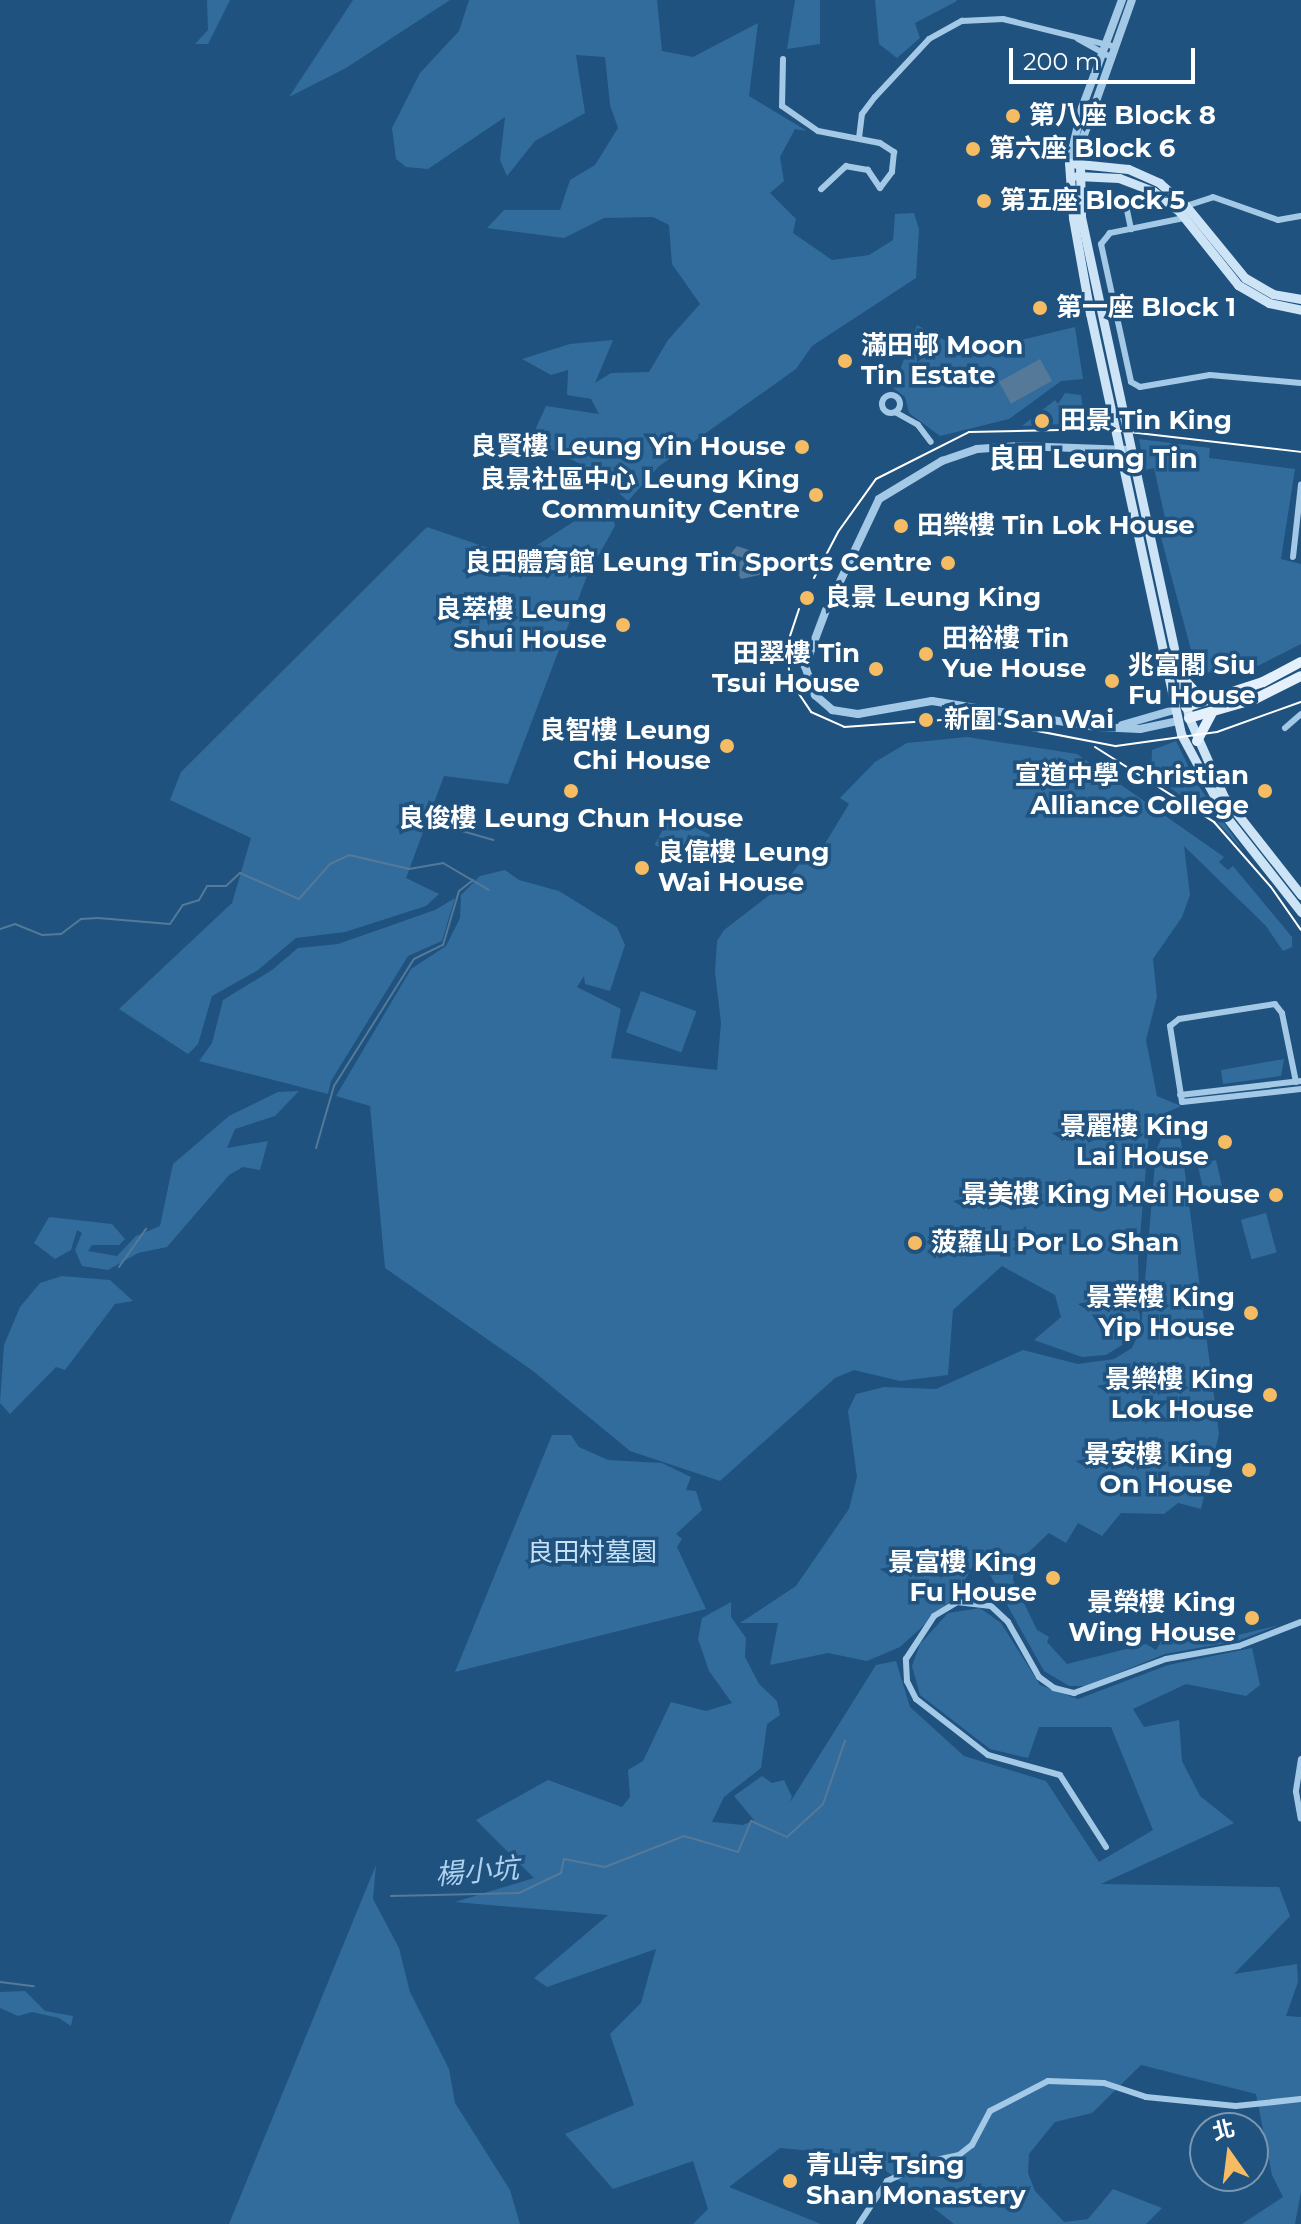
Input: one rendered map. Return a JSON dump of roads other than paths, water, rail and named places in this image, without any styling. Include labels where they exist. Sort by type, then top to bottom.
[{"type":"main road","points":[[1301,299],[1266,291],[1245,278],[1186,206],[1145,175],[1074,163],[1073,218],[1118,448],[1182,714],[1215,801],[1301,912]]},
{"type":"main road","points":[[1074,176],[1138,183],[1167,200],[1238,285],[1269,303],[1301,310]]},
{"type":"main road","points":[[1074,176],[1178,673],[1182,714],[1232,810],[1301,895]]},
{"type":"main road","points":[[1182,714],[1215,697],[1263,682],[1301,662]]},
{"type":"main road","points":[[1178,673],[1195,692],[1215,697]]},
{"type":"main road","points":[[1182,714],[1213,712],[1255,699],[1301,676]]},
{"type":"main road","points":[[1197,741],[1200,727],[1213,712]]},
{"type":"street","points":[[1112,46],[1122,0]]},
{"type":"street","points":[[1074,163],[1107,56],[1132,0]]},
{"type":"street","points":[[859,138],[862,114],[917,50],[945,29],[978,18],[1072,35],[1112,46]]},
{"type":"street","points":[[1072,35],[1107,56]]},
{"type":"street","points":[[783,59],[782,106],[818,131],[859,138],[894,152],[888,178],[880,188],[868,170],[846,166],[821,189]]},
{"type":"street","points":[[1124,196],[1131,229]]},
{"type":"street","points":[[1186,206],[1213,197],[1278,220],[1301,216]]},
{"type":"street","points":[[1184,218],[1107,235],[1101,244],[1131,382],[1140,387],[1210,375],[1301,383]]},
{"type":"street","points":[[895,412],[918,425],[931,442]]},
{"type":"street","points":[[837,588],[879,499],[929,467],[984,448],[1071,444],[1130,450]]},
{"type":"street","points":[[1293,557],[1301,484]]},
{"type":"street","points":[[826,610],[805,666],[815,695],[832,710],[858,714],[944,702],[1118,727],[1182,714]]},
{"type":"street","points":[[1285,728],[1301,714]]},
{"type":"street","points":[[1273,1004],[1281,1010],[1298,1081],[1181,1099],[1169,1030],[1172,1023],[1273,1004]]},
{"type":"street","points":[[1181,1099],[1301,1089]]},
{"type":"street","points":[[1106,1847],[1081,1801],[1071,1794],[1060,1775],[972,1747],[916,1699],[906,1675],[908,1654],[944,1608],[968,1601],[991,1606],[1012,1627],[1039,1677],[1054,1688],[1074,1693],[1166,1659],[1239,1646],[1301,1622]]},
{"type":"street","points":[[1301,1759],[1296,1792],[1301,1819]]},
{"type":"street","points":[[859,2224],[887,2181],[931,2161],[959,2155],[972,2145],[990,2111],[1048,2081],[1104,2083],[1146,2097],[1238,2106],[1301,2099]]},
{"type":"waterway","points":[[455,829],[493,840]]},
{"type":"waterway","points":[[0,929],[15,924],[42,935],[61,934],[81,919],[98,918],[170,924],[183,905],[199,900],[207,886],[226,886],[240,873],[299,899],[330,864],[349,855],[409,869],[443,863],[489,890]]},
{"type":"waterway","points":[[316,1148],[334,1086],[414,959],[443,945],[459,891],[473,880]]},
{"type":"waterway","points":[[119,1267],[146,1229]]},
{"type":"waterway","name":"楊小坑","points":[[391,1896],[519,1893],[561,1873],[564,1859],[605,1867],[684,1836],[738,1852],[751,1821],[787,1837],[823,1804],[845,1741]]},
{"type":"waterway","points":[[0,1982],[34,1986]]},
{"type":"tunnel","points":[[826,610],[837,588]]},
{"type":"tram line","points":[[814,578],[838,532],[876,479],[969,432],[1103,429],[1301,452]]},
{"type":"tram line","points":[[799,609],[786,648],[791,682],[811,712],[844,727],[970,718],[1116,746],[1217,732],[1301,702]]},
{"type":"tram line","points":[[1095,747],[1214,822],[1271,887],[1301,930]]},
{"type":"place","name":"第八座 Block 8","points":[[1013,116]]},
{"type":"place","name":"第六座 Block 6","points":[[973,149]]},
{"type":"place","name":"第五座 Block 5","points":[[984,201]]},
{"type":"place","name":"第一座 Block 1","points":[[1040,308]]},
{"type":"place","name":"滿田邨 Moon Tin Estate","points":[[845,361]]},
{"type":"place","name":"田景 Tin King","points":[[1042,421]]},
{"type":"place","name":"良賢樓 Leung Yin House","points":[[802,447]]},
{"type":"place","name":"良景社區中心 Leung King Community Centre","points":[[816,495]]},
{"type":"place","name":"田樂樓 Tin Lok House","points":[[901,526]]},
{"type":"place","name":"良田體育館 Leung Tin Sports Centre","points":[[948,563]]},
{"type":"place","name":"良景 Leung King","points":[[807,598]]},
{"type":"place","name":"良萃樓 Leung Shui House","points":[[623,625]]},
{"type":"place","name":"田裕樓 Tin Yue House","points":[[926,654]]},
{"type":"place","name":"田翠樓 Tin Tsui House","points":[[876,669]]},
{"type":"place","name":"兆富閣 Siu Fu House","points":[[1112,681]]},
{"type":"place","name":"新圍 San Wai","points":[[926,720]]},
{"type":"place","name":"良智樓 Leung Chi House","points":[[727,746]]},
{"type":"place","name":"良俊樓 Leung Chun House","points":[[571,791]]},
{"type":"place","name":"宣道中學 Christian Alliance College","points":[[1265,791]]},
{"type":"place","name":"良偉樓 Leung Wai House","points":[[642,868]]},
{"type":"place","name":"景麗樓 King Lai House","points":[[1225,1142]]},
{"type":"place","name":"景美樓 King Mei House","points":[[1276,1195]]},
{"type":"place","name":"菠蘿山 Por Lo Shan","points":[[915,1243]]},
{"type":"place","name":"景業樓 King Yip House","points":[[1251,1313]]},
{"type":"place","name":"景樂樓 King Lok House","points":[[1270,1395]]},
{"type":"place","name":"景安樓 King On House","points":[[1249,1470]]},
{"type":"place","name":"景富樓 King Fu House","points":[[1053,1578]]},
{"type":"place","name":"景榮樓 King Wing House","points":[[1252,1618]]},
{"type":"place","name":"青山寺 Tsing Shan Monastery","points":[[790,2181]]},
{"type":"district","name":"良田 Leung Tin","points":[[1093,458]]},
{"type":"park label","name":"良田村墓園","points":[[592,1553]]}]
